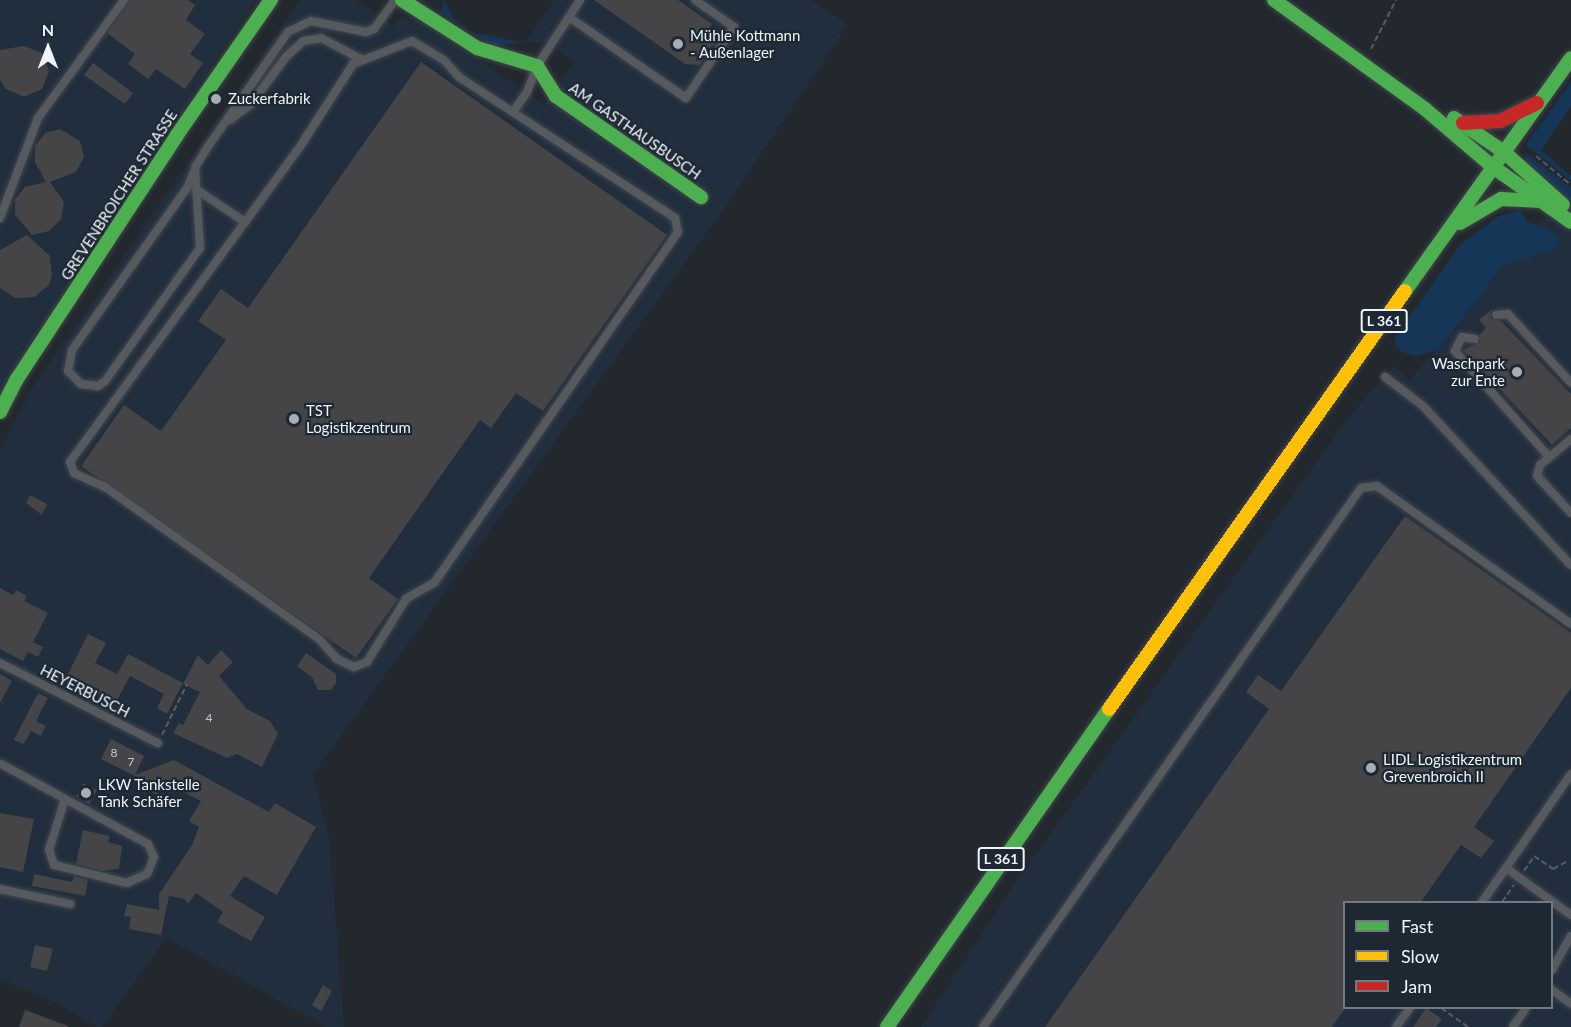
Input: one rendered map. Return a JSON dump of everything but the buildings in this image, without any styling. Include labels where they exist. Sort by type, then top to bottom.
[{"type":"street","name":"GREVENBROICHER STRASSE","points":[[0,412],[126,212],[272,0]]},
{"type":"street","points":[[402,0],[477,48],[537,66]]},
{"type":"street","points":[[1274,0],[1425,109],[1494,167],[1538,201],[1571,222]]},
{"type":"street","name":"L 361","points":[[887,1027],[993,872],[1571,58]]},
{"type":"street","name":"AM GASTHAUSBUSCH","points":[[537,66],[556,96],[701,197]]},
{"type":"street","name":"L 361","points":[[1463,123],[1500,121],[1541,100]]},
{"type":"street","points":[[1425,109],[1463,123],[1504,152],[1571,212]]},
{"type":"street","name":"L 361","points":[[1445,235],[1495,201],[1516,197],[1538,201]]},
{"type":"lane","points":[[0,218],[38,118],[124,0]]},
{"type":"lane","points":[[195,168],[200,248],[105,381],[90,387],[75,380],[68,371],[72,350],[187,188],[195,168],[288,32],[310,21],[366,32],[374,29],[395,0]]},
{"type":"lane","points":[[513,112],[527,93],[537,66],[580,0]]},
{"type":"lane","points":[[569,17],[686,98],[734,27],[695,0]]},
{"type":"lane","points":[[224,125],[251,104],[286,57],[303,41],[321,38],[361,59]]},
{"type":"lane","points":[[412,40],[513,112],[675,218],[678,232],[435,582],[406,599],[367,662],[354,667],[345,665],[319,639],[105,487],[74,473],[71,457],[133,380],[353,64],[412,40]]},
{"type":"lane","points":[[196,190],[245,222]]},
{"type":"lane","points":[[1496,315],[1508,314],[1571,383]]},
{"type":"lane","points":[[1475,339],[1462,337],[1455,351],[1549,457]]},
{"type":"lane","points":[[1385,377],[1423,406],[1571,565]]},
{"type":"lane","points":[[1571,439],[1540,465],[1538,476],[1571,513]]},
{"type":"lane","points":[[983,1027],[1361,488],[1377,486],[1571,624]]},
{"type":"lane","name":"HEYERBUSCH","points":[[0,663],[158,743]]},
{"type":"lane","points":[[0,764],[65,799],[148,844],[154,856],[147,874],[127,883],[54,865],[50,846],[65,799]]},
{"type":"lane","points":[[1483,901],[1571,774]]},
{"type":"lane","points":[[1506,868],[1552,901]]},
{"type":"lane","points":[[0,889],[70,904]]},
{"type":"lane","points":[[1553,902],[1571,915]]},
{"type":"lane","points":[[1553,967],[1571,936]]},
{"type":"lane","points":[[1553,991],[1571,1004]]},
{"type":"lane","points":[[1396,1027],[1409,1009]]},
{"type":"lane","points":[[1513,1027],[1525,1009]]},
{"type":"path","points":[[1364,66],[1396,0]]},
{"type":"path","points":[[158,743],[187,684]]},
{"type":"path","points":[[1442,1009],[1468,1027]]},
{"type":"shaded area","points":[[0,0],[255,0],[9,376],[0,398]]},
{"type":"shaded area","name":"TST Logistikzentrum","points":[[300,0],[356,0],[394,26],[401,17],[418,19],[544,104],[574,62],[546,42],[525,43],[554,0],[811,0],[848,25],[726,206],[313,774],[329,836],[344,1027],[327,1027],[166,938],[102,1027],[98,1027],[58,1004],[0,979],[0,452],[34,386]]},
{"type":"shaded area","points":[[444,0],[453,18],[470,31],[441,13]]},
{"type":"shaded area","points":[[471,32],[525,43],[492,45]]},
{"type":"shaded area","points":[[1571,82],[1571,106],[1541,150],[1571,176],[1571,181],[1526,145]]},
{"type":"shaded area","points":[[1525,152],[1571,188],[1571,202],[1527,162]]},
{"type":"shaded area","points":[[1521,210],[1526,221],[1556,234],[1560,242],[1557,248],[1503,266],[1438,350],[1416,356],[1402,352],[1394,343],[1396,336],[1460,245],[1499,216]]},
{"type":"shaded area","points":[[1546,215],[1571,230],[1571,1027],[921,1027],[1014,885],[1348,418],[1394,366],[1410,380]]},
{"type":"traffic: fast","points":[[0,412],[17,379],[177,135],[271,0]]},
{"type":"traffic: fast","points":[[402,0],[477,48],[537,66],[556,96],[701,197]]},
{"type":"traffic: fast","points":[[1274,0],[1425,109],[1493,167],[1571,222]]},
{"type":"traffic: fast","points":[[1405,291],[1571,58]]},
{"type":"traffic: fast","points":[[1454,118],[1504,152],[1563,205]]},
{"type":"traffic: fast","points":[[1460,223],[1501,199],[1537,201]]},
{"type":"traffic: fast","points":[[887,1027],[1109,709]]},
{"type":"traffic: slow","points":[[1109,709],[1405,291]]},
{"type":"traffic: jam","points":[[1463,123],[1500,121],[1537,103]]},
{"type":"place","name":"Mühle Kottmann - Außenlager","points":[[678,44]]},
{"type":"place","name":"Zuckerfabrik","points":[[216,99]]},
{"type":"place","name":"Waschpark zur Ente","points":[[1517,372]]},
{"type":"place","name":"TST Logistikzentrum","points":[[294,419]]},
{"type":"place","name":"LIDL Logistikzentrum Grevenbroich II","points":[[1371,768]]},
{"type":"place","name":"LKW Tankstelle Tank Schäfer","points":[[86,793]]}]
